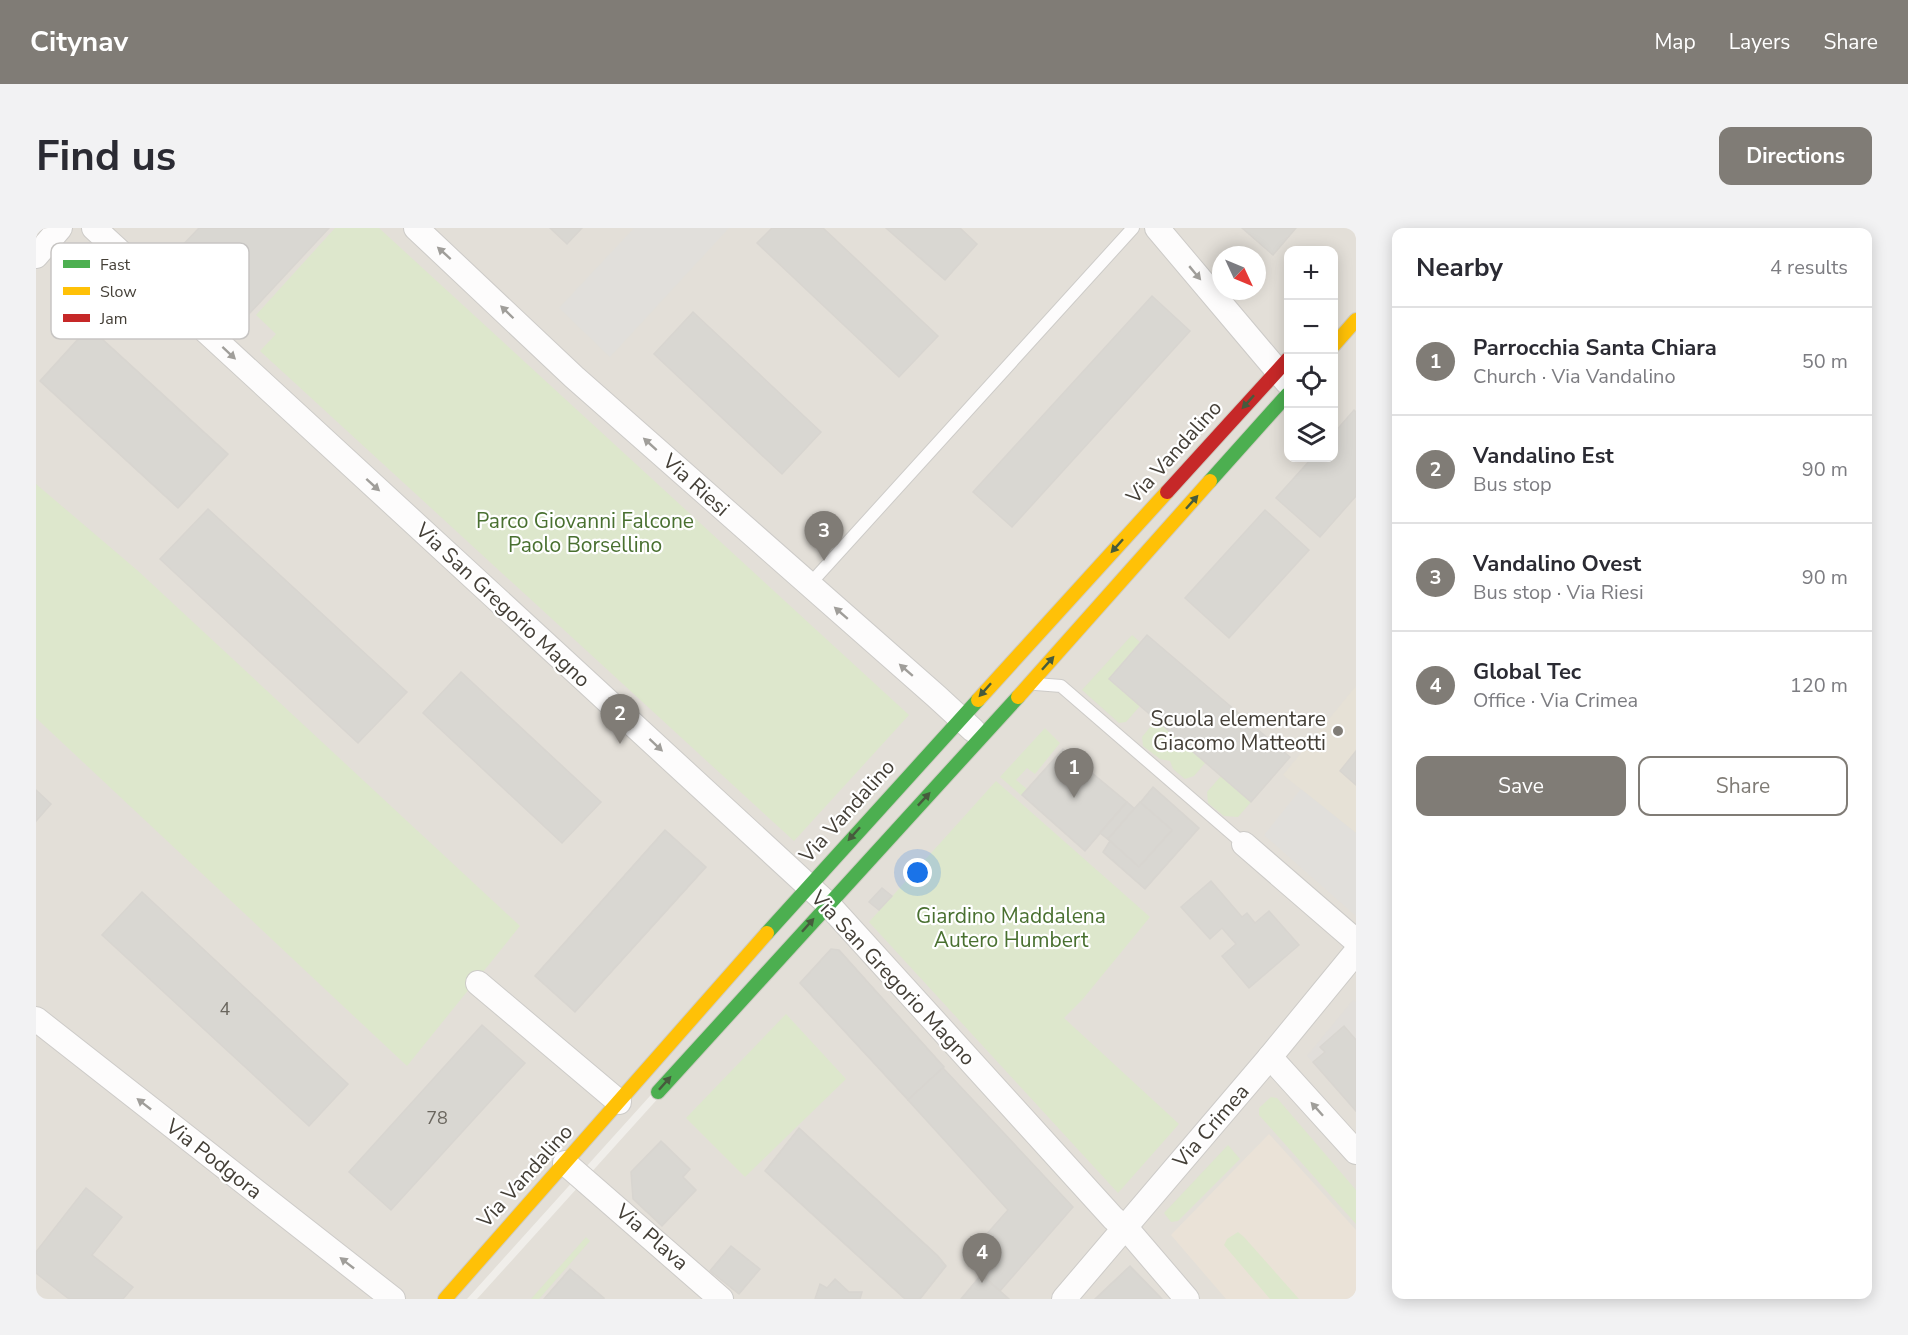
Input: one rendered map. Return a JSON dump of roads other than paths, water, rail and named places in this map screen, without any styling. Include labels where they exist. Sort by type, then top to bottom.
[{"type":"street","points":[[36,256],[60,228]]},
{"type":"street","name":"Via San Gregorio Magno","points":[[94,228],[110,243]]},
{"type":"street","name":"Via Riesi","points":[[416,228],[574,377],[981,738]]},
{"type":"street","points":[[1157,228],[1284,370]]},
{"type":"street","points":[[1338,340],[1356,320]]},
{"type":"street","name":"Via San Gregorio Magno","points":[[214,339],[828,904],[1113,1218],[1141,1244],[1187,1299]]},
{"type":"street","name":"Via Vandalino","points":[[445,1299],[578,1172],[619,1102],[808,886],[960,718],[1284,372]]},
{"type":"street","points":[[650,1100],[981,738],[1284,398]]},
{"type":"street","points":[[1241,842],[1356,942]]},
{"type":"street","name":"Via Crimea","points":[[1064,1299],[1270,1058],[1356,952]]},
{"type":"street","points":[[478,983],[619,1102]]},
{"type":"street","name":"Via Podgora","points":[[36,1019],[393,1299]]},
{"type":"street","points":[[1270,1058],[1356,1152]]},
{"type":"street","name":"Via Plava","points":[[578,1172],[721,1299]]},
{"type":"lane","points":[[809,585],[1133,228]]},
{"type":"lane","points":[[1030,683],[1062,686],[1241,842]]},
{"type":"place","name":"Vandalino Ovest","points":[[824,561]]},
{"type":"place","name":"Scuola elementare Giacomo Matteotti","points":[[1338,731]]},
{"type":"place","name":"Vandalino Est","points":[[620,744]]},
{"type":"place","name":"Parrocchia Santa Chiara","points":[[1074,798]]},
{"type":"place","name":"Global Tec","points":[[982,1283]]},
{"type":"park label","name":"Parco Giovanni Falcone Paolo Borsellino","points":[[585,533]]},
{"type":"park label","name":"Giardino Maddalena Autero Humbert","points":[[1011,928]]}]
